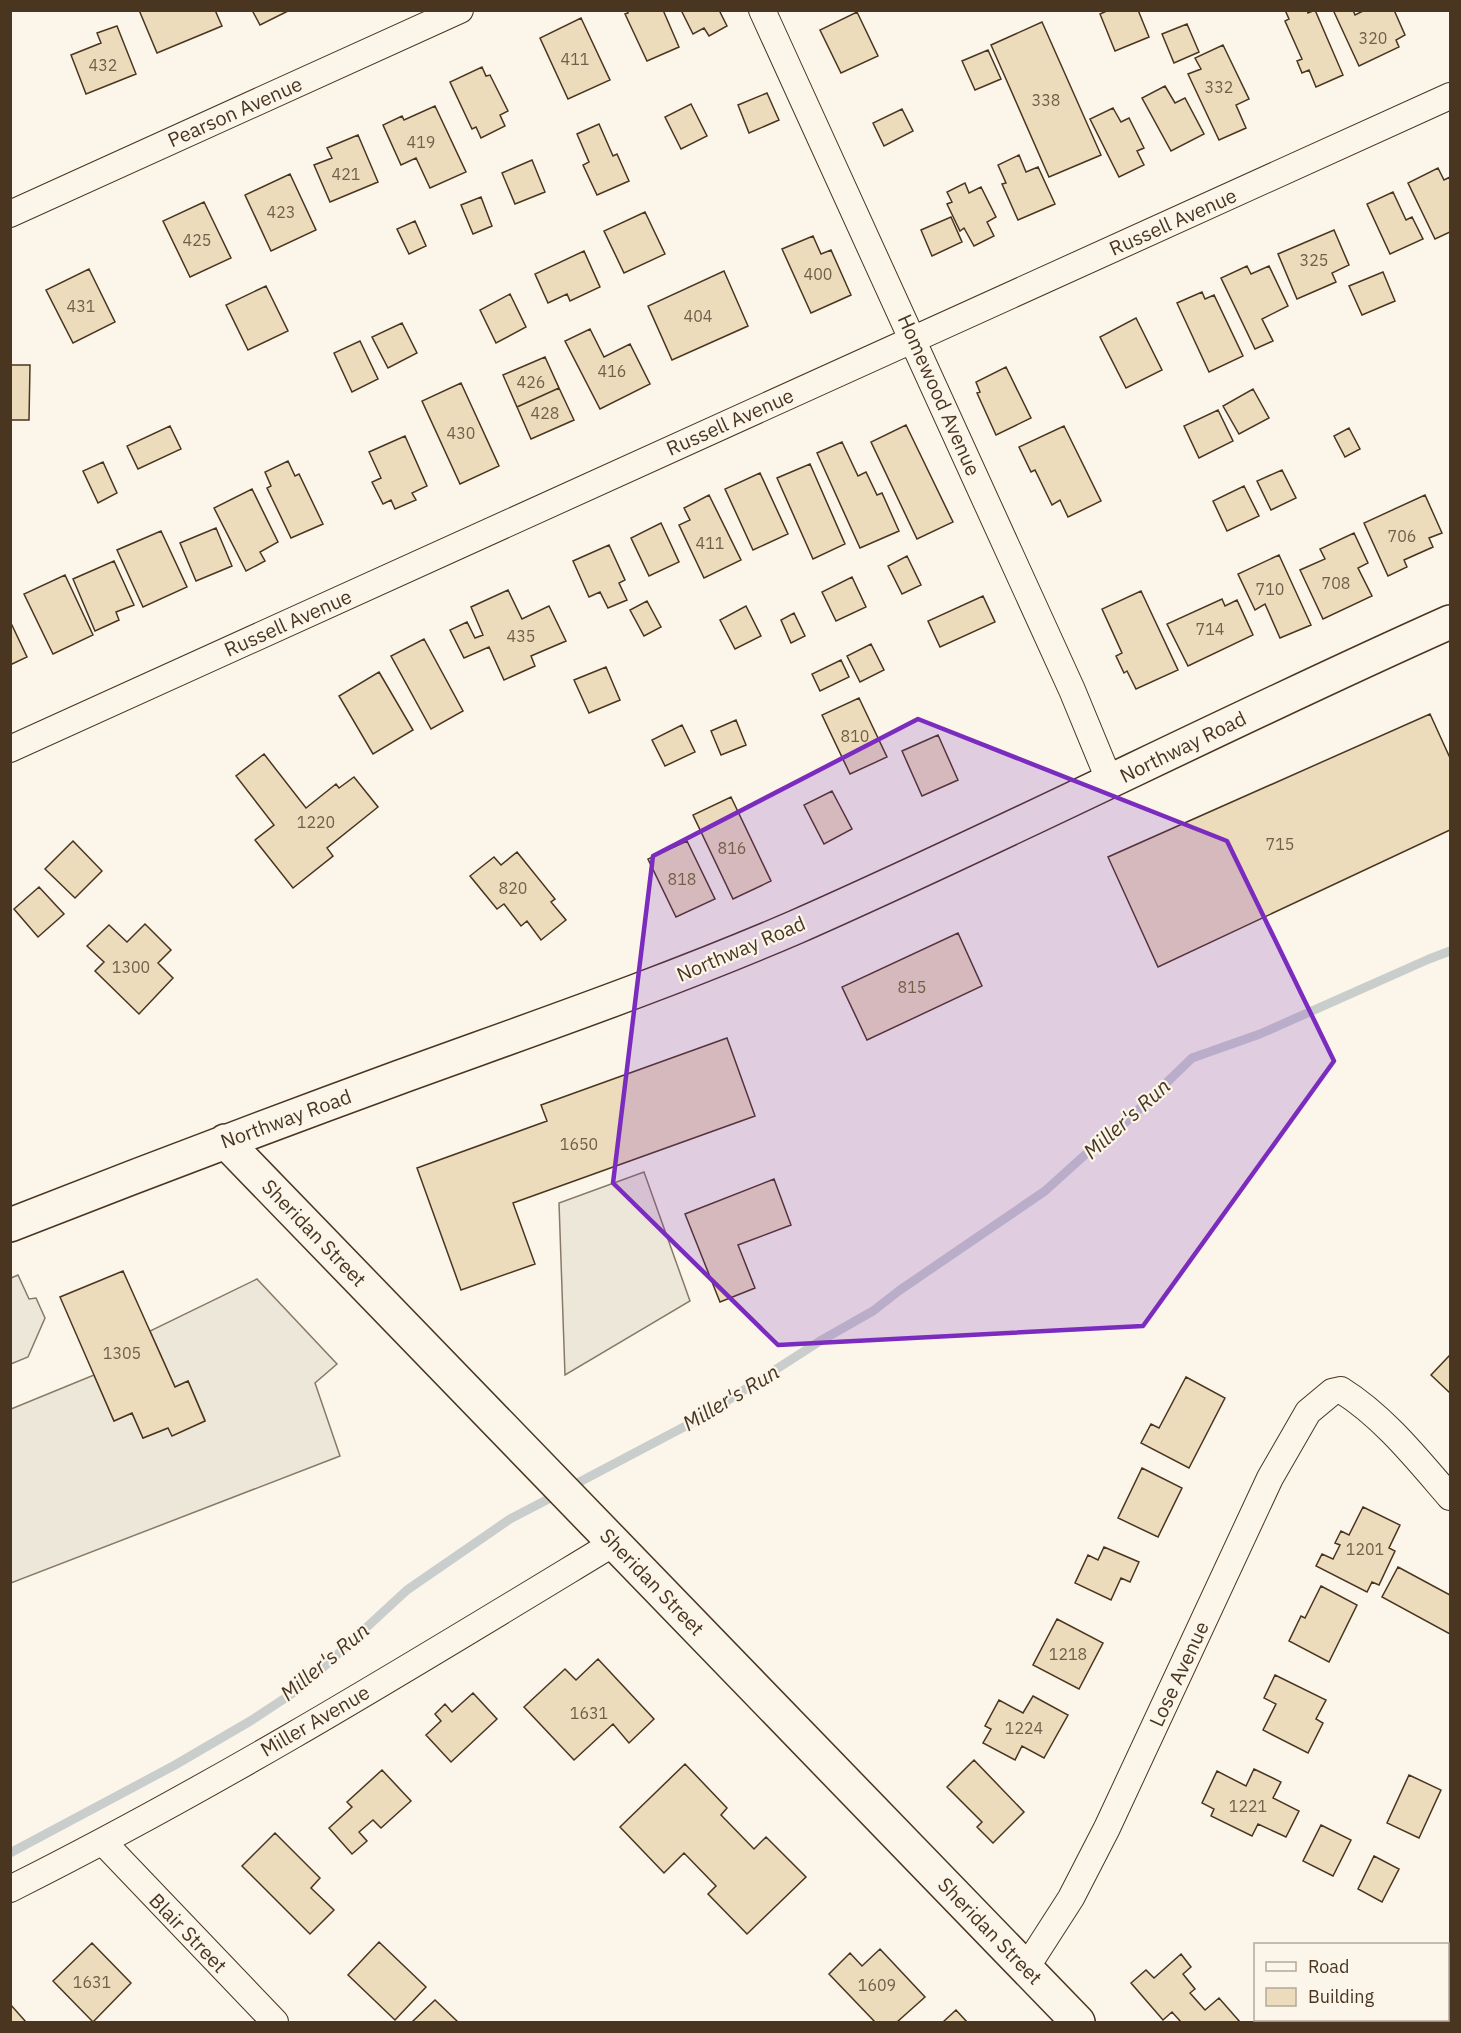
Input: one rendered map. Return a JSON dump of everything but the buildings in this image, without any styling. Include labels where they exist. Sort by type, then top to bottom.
[{"type":"street","name":"Pearson Avenue","points":[[10,214],[460,10]]},
{"type":"street","name":"Homewood Avenue","points":[[762,10],[914,339],[1072,690],[1110,782]]},
{"type":"street","name":"Russell Avenue","points":[[10,749],[1450,96]]},
{"type":"street","name":"Northway Road","points":[[10,1225],[225,1141],[645,988],[795,927],[1110,782],[1338,672],[1450,622]]},
{"type":"street","name":"Sheridan Street","points":[[225,1141],[1078,2022]]},
{"type":"street","name":"Lose Avenue","points":[[1026,1968],[1071,1898],[1107,1828],[1270,1478],[1308,1412],[1332,1392],[1341,1390],[1360,1402],[1400,1440],[1450,1497]]},
{"type":"street","name":"Miller Avenue","points":[[10,1889],[103,1842],[405,1670],[614,1543]]},
{"type":"street","name":"Blair Street","points":[[103,1842],[275,2022]]},
{"type":"highlighted area","points":[[918,719],[1227,841],[1334,1061],[1143,1326],[778,1345],[613,1183],[653,856]]},
{"type":"shaded area","points":[[644,1172],[690,1301],[565,1375],[559,1203]]},
{"type":"shaded area","points":[[18,1275],[29,1299],[36,1298],[45,1318],[28,1357],[11,1364],[11,1278]]},
{"type":"shaded area","points":[[257,1279],[337,1364],[315,1383],[340,1456],[11,1583],[11,1409],[94,1375],[114,1421],[132,1413],[143,1438],[168,1428],[205,1420],[188,1381],[175,1387],[150,1331]]},
{"type":"waterway","name":"Miller's Run","points":[[570,1487],[699,1419],[820,1341],[873,1311],[1045,1191],[1127,1121],[1192,1058],[1260,1034],[1450,951]]},
{"type":"waterway","name":"Miller's Run","points":[[10,1853],[175,1765],[252,1720],[302,1687],[407,1590],[510,1519],[558,1494]]}]
